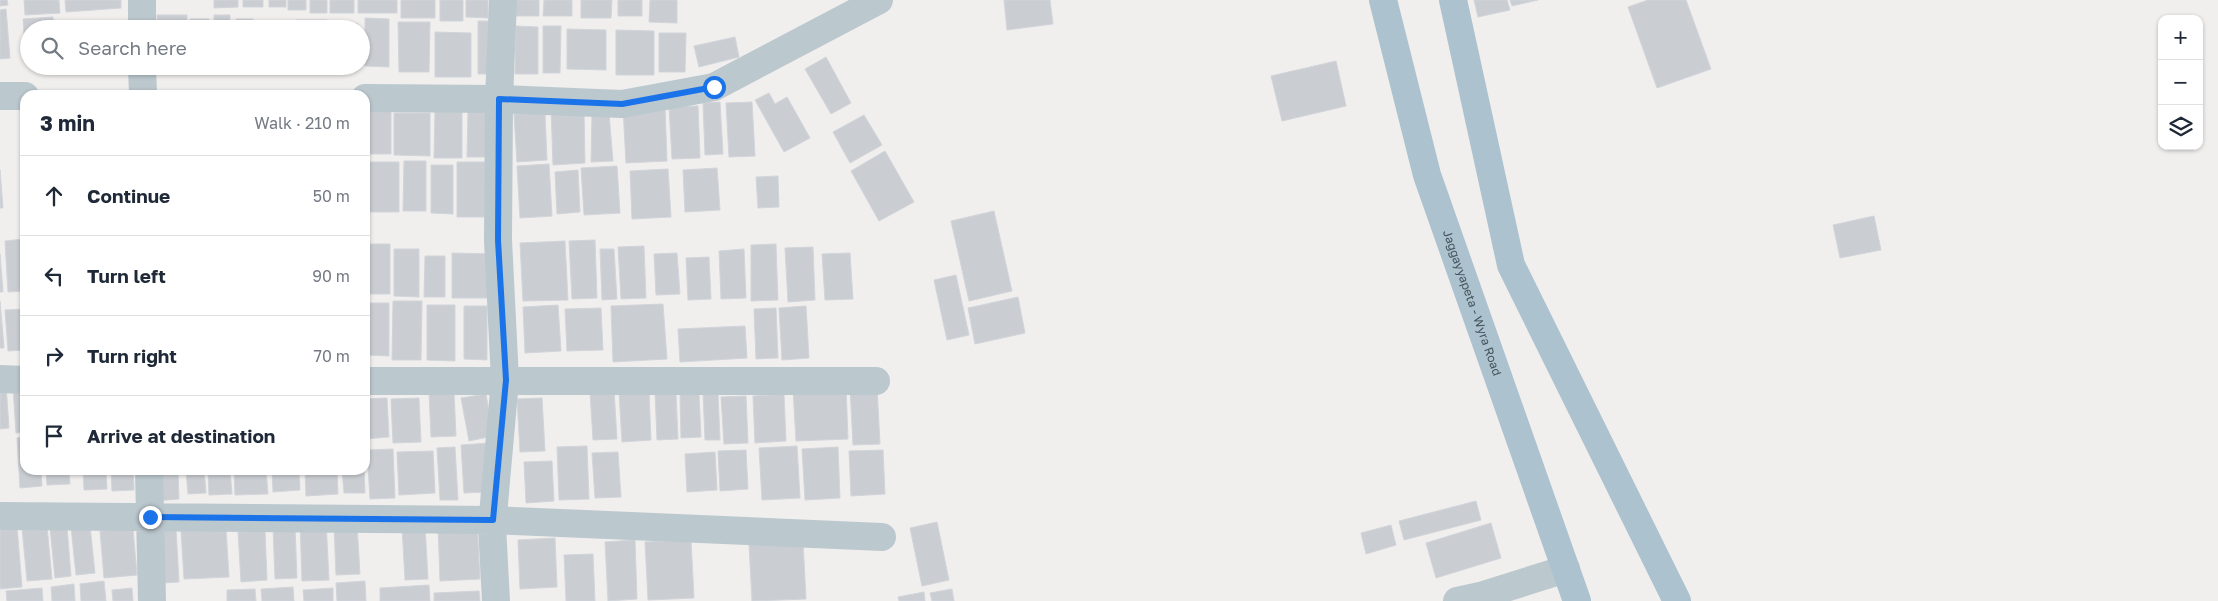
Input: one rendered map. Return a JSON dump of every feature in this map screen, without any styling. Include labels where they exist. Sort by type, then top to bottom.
[{"type":"main road","name":"Jaggayyapeta - Wyra Road","points":[[1382,0],[1427,175],[1577,601]]},
{"type":"main road","points":[[1453,0],[1511,265],[1678,601]]},
{"type":"street","points":[[142,0],[142,20]]},
{"type":"street","points":[[496,601],[493,520],[506,380],[498,240],[499,99],[503,0]]},
{"type":"street","points":[[370,98],[499,99],[622,104],[714,87],[879,0]]},
{"type":"street","points":[[142,75],[143,90]]},
{"type":"street","points":[[0,96],[20,96]]},
{"type":"street","points":[[0,379],[20,380]]},
{"type":"street","points":[[370,381],[876,381]]},
{"type":"street","points":[[149,475],[152,601]]},
{"type":"street","points":[[0,516],[493,520],[882,537]]},
{"type":"street","points":[[1456,601],[1480,596],[1566,569]]},
{"type":"building","points":[[0,0],[7,0],[8,5],[0,6]]},
{"type":"building","points":[[24,0],[59,0],[60,13],[25,15]]},
{"type":"building","points":[[65,0],[121,0],[121,8],[66,12]]},
{"type":"building","points":[[214,0],[238,0],[238,7],[214,8]]},
{"type":"building","points":[[243,0],[263,0],[263,7],[243,7]]},
{"type":"building","points":[[269,0],[286,0],[286,7],[269,7]]},
{"type":"building","points":[[288,0],[306,0],[306,10],[288,10]]},
{"type":"building","points":[[310,0],[327,0],[327,13],[310,13]]},
{"type":"building","points":[[330,0],[354,0],[354,13],[330,13]]},
{"type":"building","points":[[358,0],[397,0],[397,13],[358,13]]},
{"type":"building","points":[[401,0],[435,0],[435,18],[401,18]]},
{"type":"building","points":[[440,0],[463,0],[463,21],[440,21]]},
{"type":"building","points":[[466,0],[488,0],[488,18],[466,17]]},
{"type":"building","points":[[515,0],[539,0],[539,16],[515,16]]},
{"type":"building","points":[[544,0],[572,0],[572,16],[543,16]]},
{"type":"building","points":[[581,0],[612,0],[611,18],[581,18]]},
{"type":"building","points":[[618,0],[642,0],[642,16],[618,16]]},
{"type":"building","points":[[650,0],[677,0],[677,23],[649,22]]},
{"type":"building","points":[[1004,0],[1050,0],[1053,24],[1007,30]]},
{"type":"building","points":[[1474,0],[1507,0],[1510,10],[1478,17]]},
{"type":"building","points":[[1510,0],[1538,0],[1512,6]]},
{"type":"building","points":[[1648,0],[1686,0],[1711,69],[1657,88],[1628,7]]},
{"type":"building","points":[[6,9],[10,58],[0,59],[0,10]]},
{"type":"building","points":[[157,15],[187,15],[187,20],[157,20]]},
{"type":"building","points":[[214,15],[230,15],[230,20],[214,20]]},
{"type":"building","points":[[53,17],[53,20],[23,20]]},
{"type":"building","points":[[365,18],[389,19],[389,67],[370,66],[370,20],[365,20]]},
{"type":"building","points":[[190,19],[209,19],[209,20]]},
{"type":"building","points":[[236,19],[253,19],[253,20]]},
{"type":"building","points":[[478,21],[492,21],[492,74],[478,74]]},
{"type":"building","points":[[398,22],[430,22],[429,72],[399,72]]},
{"type":"building","points":[[516,26],[538,27],[538,74],[515,74]]},
{"type":"building","points":[[543,26],[561,26],[560,73],[543,73]]},
{"type":"building","points":[[567,29],[606,30],[606,70],[567,69]]},
{"type":"building","points":[[616,30],[654,31],[654,75],[616,75]]},
{"type":"building","points":[[435,32],[471,33],[471,77],[435,77]]},
{"type":"building","points":[[659,33],[686,33],[685,72],[659,72]]},
{"type":"building","points":[[735,37],[739,57],[699,67],[694,46]]},
{"type":"building","points":[[826,57],[851,103],[831,114],[805,69]]},
{"type":"building","points":[[1336,61],[1346,106],[1282,121],[1271,76]]},
{"type":"building","points":[[769,93],[775,104],[787,97],[810,138],[784,152],[755,100]]},
{"type":"building","points":[[720,102],[723,154],[705,155],[703,103]]},
{"type":"building","points":[[752,102],[755,156],[729,157],[726,103]]},
{"type":"building","points":[[665,106],[667,161],[626,163],[623,108]]},
{"type":"building","points":[[698,106],[700,158],[672,159],[669,107]]},
{"type":"building","points":[[370,107],[391,107],[391,154],[370,154]]},
{"type":"building","points":[[551,108],[584,109],[585,163],[553,165]]},
{"type":"building","points":[[468,110],[489,111],[489,157],[467,157]]},
{"type":"building","points":[[435,111],[462,112],[462,158],[434,158]]},
{"type":"building","points":[[394,113],[430,113],[430,156],[394,155]]},
{"type":"building","points":[[545,113],[547,160],[517,162],[514,114]]},
{"type":"building","points":[[592,113],[609,113],[613,161],[591,162]]},
{"type":"building","points":[[864,115],[882,145],[850,163],[833,132]]},
{"type":"building","points":[[885,151],[914,202],[879,221],[851,171]]},
{"type":"building","points":[[404,161],[426,161],[426,211],[403,211]]},
{"type":"building","points":[[370,162],[399,162],[399,212],[370,212]]},
{"type":"building","points":[[457,162],[485,162],[485,217],[457,217]]},
{"type":"building","points":[[549,164],[552,216],[520,218],[517,166]]},
{"type":"building","points":[[431,165],[453,165],[453,214],[431,213]]},
{"type":"building","points":[[617,166],[620,213],[584,215],[581,168]]},
{"type":"building","points":[[717,168],[720,210],[685,212],[683,170]]},
{"type":"building","points":[[668,169],[671,217],[632,219],[630,171]]},
{"type":"building","points":[[0,170],[3,208],[0,208]]},
{"type":"building","points":[[578,170],[580,212],[557,214],[555,172]]},
{"type":"building","points":[[778,176],[779,207],[758,208],[756,177]]},
{"type":"building","points":[[994,211],[1012,291],[969,301],[951,221]]},
{"type":"building","points":[[1874,216],[1881,250],[1840,258],[1833,225]]},
{"type":"building","points":[[20,239],[20,291],[8,292],[5,241]]},
{"type":"building","points":[[595,240],[597,298],[572,299],[569,241]]},
{"type":"building","points":[[565,241],[568,300],[523,301],[520,243]]},
{"type":"building","points":[[370,244],[390,244],[390,294],[370,294]]},
{"type":"building","points":[[776,244],[778,300],[751,301],[751,245]]},
{"type":"building","points":[[644,246],[646,298],[621,299],[618,247]]},
{"type":"building","points":[[813,247],[815,300],[788,302],[785,248]]},
{"type":"building","points":[[394,249],[419,249],[419,297],[394,296]]},
{"type":"building","points":[[600,249],[614,249],[617,299],[602,300]]},
{"type":"building","points":[[744,249],[746,298],[721,299],[719,251]]},
{"type":"building","points":[[452,253],[492,254],[491,298],[452,298]]},
{"type":"building","points":[[677,253],[680,294],[656,295],[654,254]]},
{"type":"building","points":[[850,253],[853,299],[825,300],[822,254]]},
{"type":"building","points":[[0,254],[3,292],[0,292]]},
{"type":"building","points":[[425,256],[445,256],[445,297],[424,297]]},
{"type":"building","points":[[709,257],[711,299],[688,300],[686,258]]},
{"type":"building","points":[[956,275],[969,335],[947,340],[934,280]]},
{"type":"building","points":[[1018,297],[1025,333],[975,344],[968,308]]},
{"type":"building","points":[[0,301],[4,348],[0,348]]},
{"type":"building","points":[[393,301],[422,301],[421,360],[392,360]]},
{"type":"building","points":[[370,303],[389,303],[389,356],[370,355]]},
{"type":"building","points":[[663,304],[667,359],[613,362],[611,306]]},
{"type":"building","points":[[427,305],[455,305],[455,361],[427,360]]},
{"type":"building","points":[[558,305],[561,351],[525,353],[523,307]]},
{"type":"building","points":[[464,306],[487,306],[487,360],[464,359]]},
{"type":"building","points":[[806,306],[809,358],[782,360],[779,308]]},
{"type":"building","points":[[601,308],[603,350],[567,351],[565,309]]},
{"type":"building","points":[[776,308],[778,358],[756,359],[754,309]]},
{"type":"building","points":[[20,309],[20,350],[8,351],[5,310]]},
{"type":"building","points":[[745,326],[747,358],[680,362],[678,329]]},
{"type":"building","points":[[6,385],[9,428],[0,429],[0,386]]},
{"type":"building","points":[[20,387],[20,433],[16,433],[13,388]]},
{"type":"building","points":[[846,387],[848,439],[796,441],[793,389]]},
{"type":"building","points":[[877,387],[880,444],[853,445],[850,388]]},
{"type":"building","points":[[614,390],[617,439],[593,440],[590,392]]},
{"type":"building","points":[[649,391],[651,440],[622,442],[619,392]]},
{"type":"building","points":[[454,392],[456,436],[431,437],[429,393]]},
{"type":"building","points":[[655,393],[676,393],[678,439],[657,440]]},
{"type":"building","points":[[699,393],[701,437],[681,438],[680,394]]},
{"type":"building","points":[[718,393],[720,440],[705,440],[703,394]]},
{"type":"building","points":[[486,394],[493,436],[469,441],[461,398]]},
{"type":"building","points":[[784,394],[786,441],[755,443],[753,396]]},
{"type":"building","points":[[746,396],[748,443],[724,444],[721,397]]},
{"type":"building","points":[[387,398],[389,437],[370,439],[370,399]]},
{"type":"building","points":[[419,398],[421,442],[393,443],[391,399]]},
{"type":"building","points":[[542,398],[545,451],[520,452],[517,399]]},
{"type":"building","points":[[17,438],[20,438],[20,475],[41,475],[42,486],[20,488]]},
{"type":"building","points":[[489,443],[490,492],[464,493],[461,445]]},
{"type":"building","points":[[587,446],[589,499],[559,500],[557,447]]},
{"type":"building","points":[[797,446],[800,498],[762,500],[759,448]]},
{"type":"building","points":[[455,447],[458,500],[440,500],[437,448]]},
{"type":"building","points":[[838,447],[840,498],[805,500],[802,449]]},
{"type":"building","points":[[393,449],[395,498],[370,499],[370,450]]},
{"type":"building","points":[[746,450],[748,489],[720,491],[718,451]]},
{"type":"building","points":[[883,450],[885,494],[851,496],[849,451]]},
{"type":"building","points":[[433,451],[435,493],[399,495],[397,452]]},
{"type":"building","points":[[618,452],[621,497],[595,498],[592,453]]},
{"type":"building","points":[[715,452],[717,490],[687,492],[685,454]]},
{"type":"building","points":[[552,461],[554,501],[526,503],[524,462]]},
{"type":"building","points":[[46,475],[69,475],[70,484],[47,485]]},
{"type":"building","points":[[83,475],[106,475],[107,489],[84,490]]},
{"type":"building","points":[[111,475],[133,475],[134,490],[112,491]]},
{"type":"building","points":[[155,475],[178,475],[179,499],[156,501]]},
{"type":"building","points":[[186,475],[204,475],[206,493],[188,494]]},
{"type":"building","points":[[208,475],[230,475],[232,494],[209,495]]},
{"type":"building","points":[[234,475],[266,475],[268,494],[235,495]]},
{"type":"building","points":[[272,475],[299,475],[300,490],[273,492]]},
{"type":"building","points":[[305,475],[337,475],[338,494],[306,496]]},
{"type":"building","points":[[342,475],[364,475],[365,493],[344,493]]},
{"type":"building","points":[[1476,501],[1481,520],[1404,540],[1399,521]]},
{"type":"building","points":[[326,520],[329,580],[302,581],[300,522]]},
{"type":"building","points":[[937,522],[949,580],[922,586],[910,528]]},
{"type":"building","points":[[477,523],[480,579],[440,581],[438,525]]},
{"type":"building","points":[[1491,523],[1501,558],[1436,578],[1426,543]]},
{"type":"building","points":[[357,524],[360,574],[336,575],[334,526]]},
{"type":"building","points":[[1391,525],[1396,545],[1366,554],[1361,533]]},
{"type":"building","points":[[17,526],[22,587],[0,589],[0,528]]},
{"type":"building","points":[[47,526],[52,579],[27,581],[22,528]]},
{"type":"building","points":[[90,526],[95,573],[76,575],[71,527]]},
{"type":"building","points":[[295,526],[297,578],[275,579],[273,527]]},
{"type":"building","points":[[425,526],[428,579],[405,580],[402,527]]},
{"type":"building","points":[[67,527],[71,576],[55,578],[50,528]]},
{"type":"building","points":[[176,528],[179,582],[162,583],[159,529]]},
{"type":"building","points":[[133,529],[137,575],[104,578],[100,531]]},
{"type":"building","points":[[226,529],[229,577],[184,579],[181,531]]},
{"type":"building","points":[[265,530],[267,580],[241,582],[238,532]]},
{"type":"building","points":[[555,538],[557,587],[520,589],[518,540]]},
{"type":"building","points":[[635,540],[637,599],[608,601],[605,542]]},
{"type":"building","points":[[691,540],[694,598],[648,600],[645,542]]},
{"type":"building","points":[[803,542],[806,599],[752,601],[749,544]]},
{"type":"building","points":[[593,554],[595,601],[566,601],[564,555]]},
{"type":"building","points":[[104,581],[106,601],[81,601],[80,584]]},
{"type":"building","points":[[365,581],[366,601],[337,601],[336,583]]},
{"type":"building","points":[[74,584],[75,601],[52,601],[51,587]]},
{"type":"building","points":[[429,585],[430,601],[380,601],[380,588]]},
{"type":"building","points":[[293,587],[294,601],[262,601],[261,589]]},
{"type":"building","points":[[42,588],[43,601],[7,601],[6,591]]},
{"type":"building","points":[[132,588],[133,601],[113,601],[112,590]]},
{"type":"building","points":[[333,588],[333,601],[304,601],[303,590]]},
{"type":"building","points":[[255,589],[256,601],[227,601],[227,590]]},
{"type":"building","points":[[952,589],[954,601],[932,601],[930,593]]},
{"type":"building","points":[[479,591],[480,601],[434,601],[434,593]]},
{"type":"building","points":[[924,592],[925,601],[899,601],[898,597]]},
{"type":"route","points":[[150,517],[493,520],[506,380],[498,240],[499,99],[622,104],[714,87]]}]
